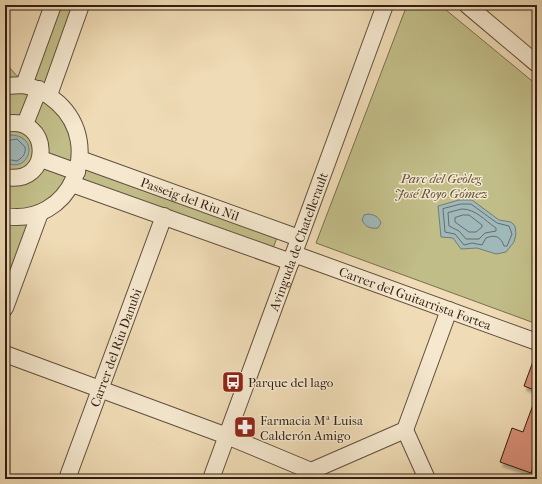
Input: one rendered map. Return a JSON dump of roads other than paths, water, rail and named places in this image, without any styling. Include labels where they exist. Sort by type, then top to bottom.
[{"type":"street","points":[[37,90],[53,5]]},
{"type":"street","points":[[24,124],[37,90],[81,5]]},
{"type":"street","name":"Avinguda de Chatellerault","points":[[211,479],[385,5]]},
{"type":"street","points":[[467,5],[537,64]]},
{"type":"street","points":[[5,86],[37,90],[68,112],[78,134],[77,172],[58,201],[40,213],[16,217],[5,216]]},
{"type":"street","points":[[5,124],[13,122],[24,124],[36,133],[42,145],[41,159],[32,173],[17,179],[5,177]]},
{"type":"street","name":"Passeig del Riu Nil","points":[[41,159],[77,172],[299,238]]},
{"type":"street","name":"Passeig del Riu Nil","points":[[77,172],[164,216],[292,258]]},
{"type":"street","points":[[5,308],[40,213]]},
{"type":"street","name":"Carrer del Riu Danubi","points":[[67,479],[164,216]]},
{"type":"street","name":"Carrer del Guitarrista Fortea","points":[[292,258],[448,310],[537,342]]},
{"type":"street","points":[[426,479],[405,430],[448,310]]},
{"type":"street","points":[[5,354],[227,436],[313,475],[405,430]]},
{"type":"water","points":[[10,135],[20,137],[26,141],[29,147],[26,160],[20,164],[13,165],[5,162],[5,138]]},
{"type":"water","points":[[459,200],[472,200],[499,220],[511,222],[515,226],[516,234],[514,242],[506,252],[496,254],[477,248],[461,249],[453,238],[441,237],[438,206]]},
{"type":"water","points":[[364,215],[374,215],[379,219],[381,223],[378,228],[368,227],[363,222],[362,220]]},
{"type":"place","name":"Parque del lago","points":[[233,382]]},
{"type":"place","name":"Farmacia Mª Luisa Calderón Amigo","points":[[245,427]]},
{"type":"park label","name":"Parc del Geòleg José Royo Gómez","points":[[441,186]]}]
